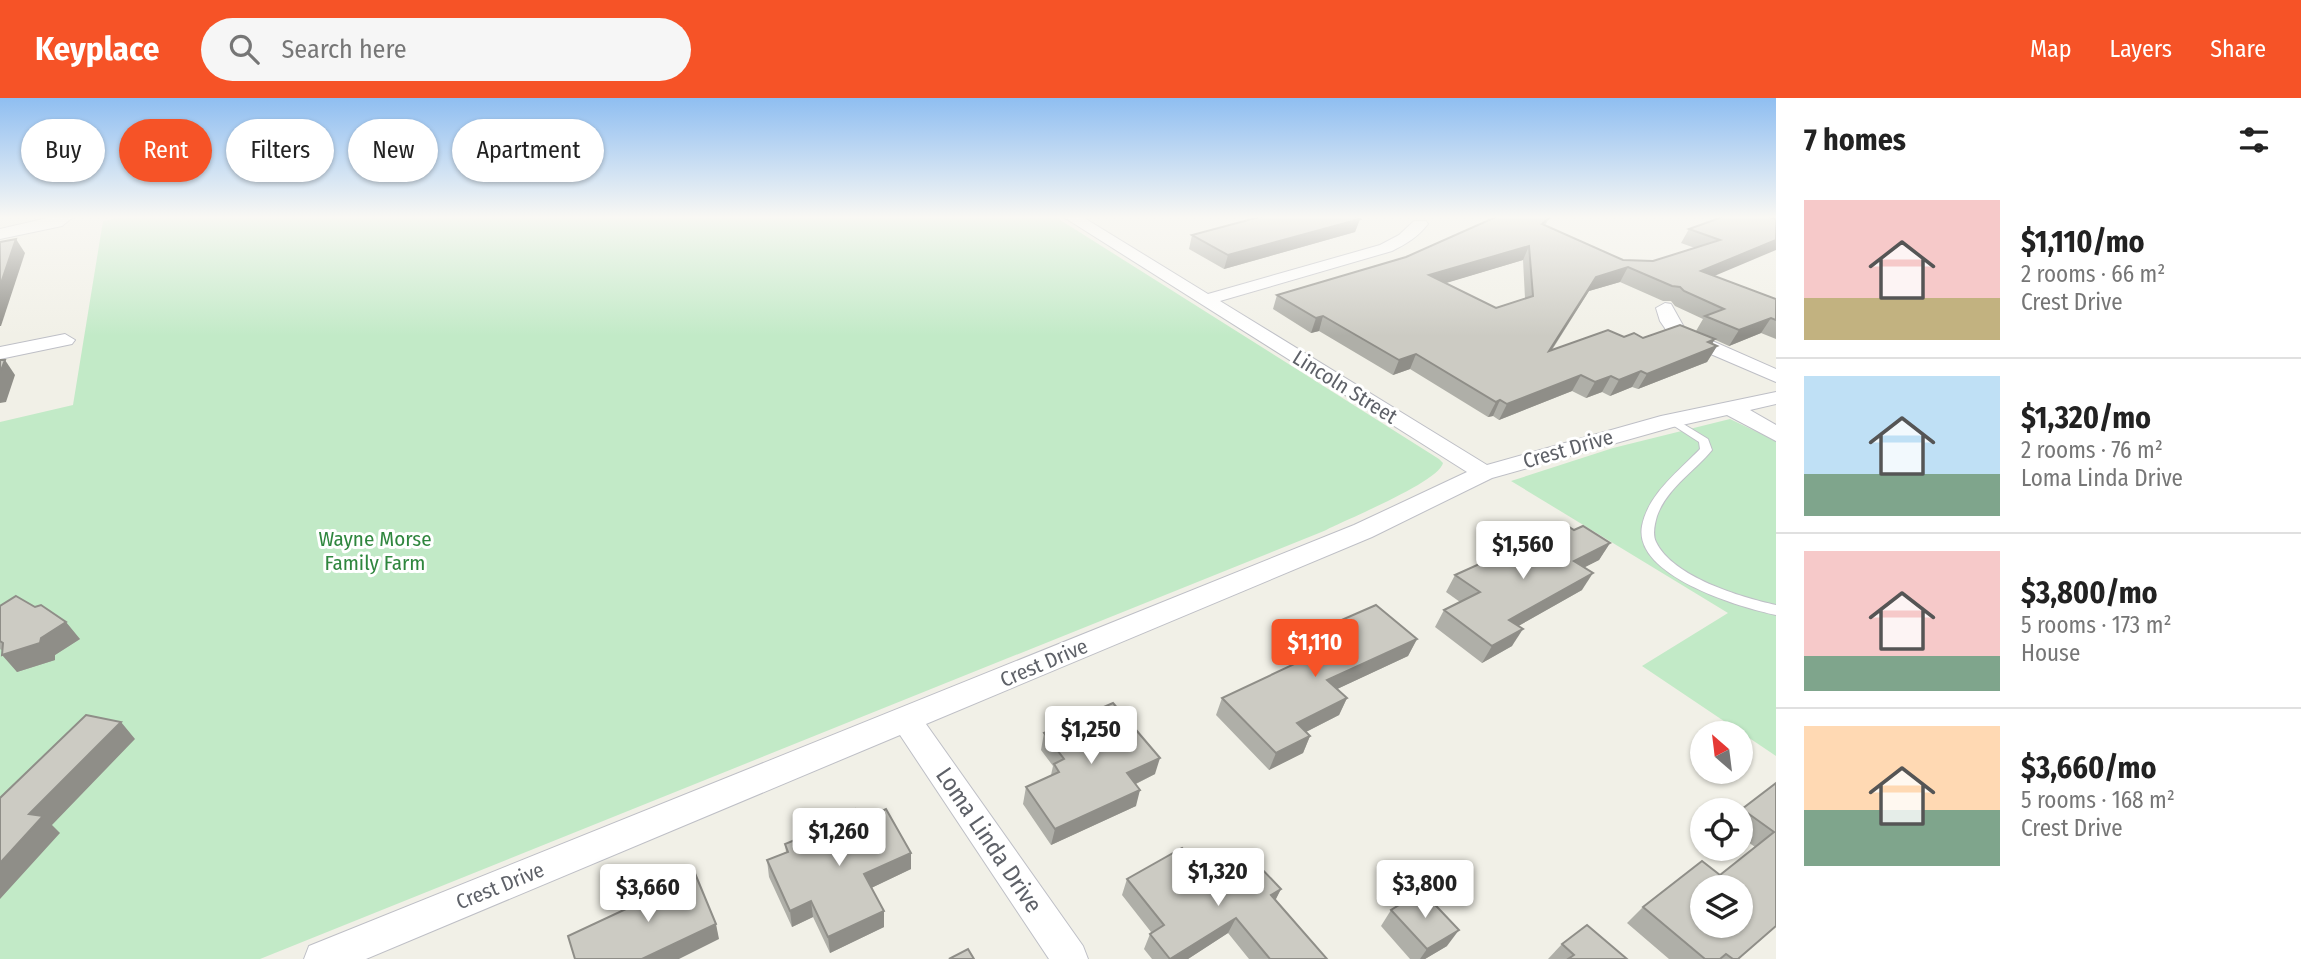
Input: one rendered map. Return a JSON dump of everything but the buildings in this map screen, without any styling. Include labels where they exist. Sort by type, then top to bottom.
[{"type":"street","name":"Lincoln Street","points":[[1135,256],[1484,473]]},
{"type":"street","points":[[1206,300],[1357,256]]},
{"type":"street","points":[[1665,308],[1669,321],[1678,333],[1776,376]]},
{"type":"street","points":[[0,353],[65,340]]},
{"type":"street","name":"Crest Drive","points":[[321,959],[1363,531],[1484,473],[1672,420],[1776,398]]},
{"type":"street","points":[[1731,408],[1776,434]]},
{"type":"street","name":"Loma Linda Drive","points":[[907,720],[1070,959]]},
{"type":"lane","points":[[1672,420],[1704,441],[1706,450],[1660,499],[1649,520],[1647,540],[1663,560],[1695,580],[1738,600],[1776,610]]},
{"type":"green space","name":"Wayne Morse Family Farm","points":[[97,256],[1118,256],[1443,463],[1438,471],[1409,490],[1324,531],[260,959],[0,959],[0,422],[73,405]]},
{"type":"green space","points":[[1730,419],[1776,441],[1776,756],[1754,741],[1754,721],[1724,721],[1642,666],[1728,613],[1511,481],[1613,448]]}]
